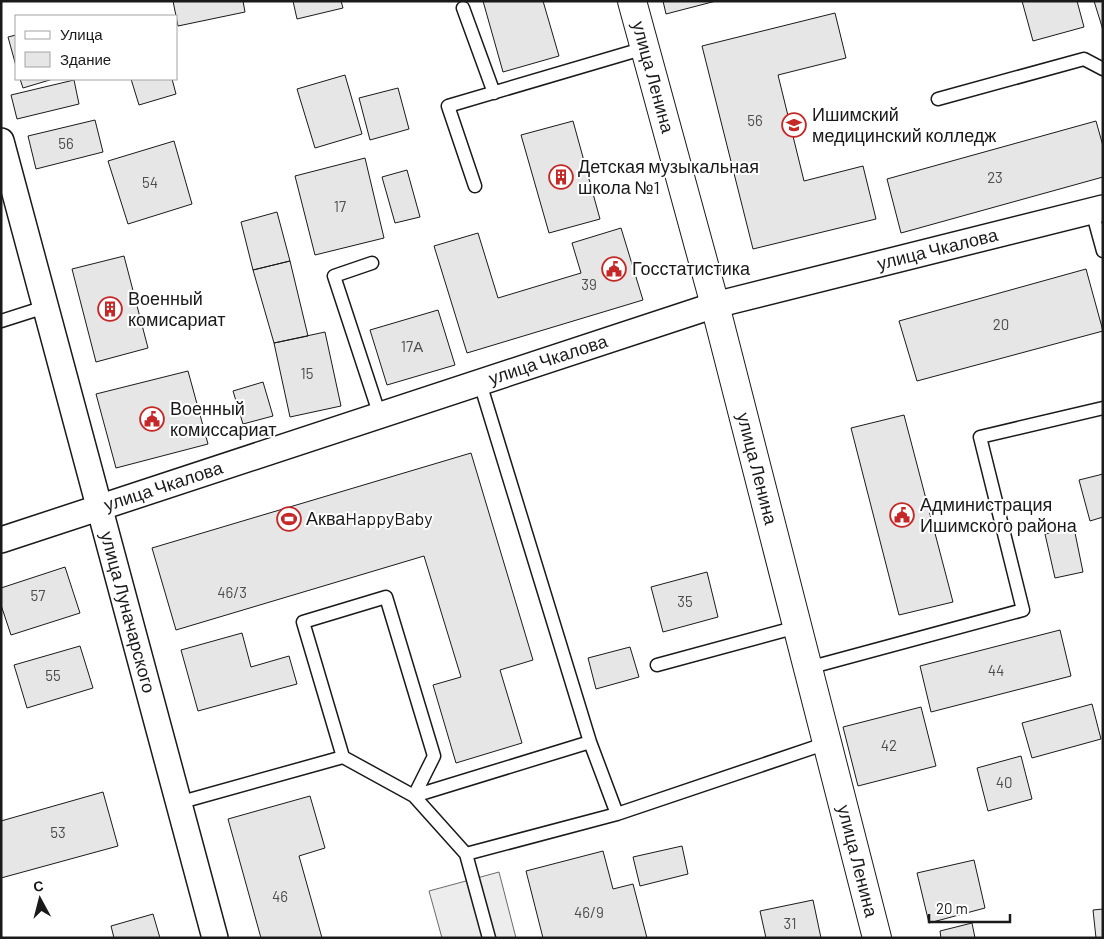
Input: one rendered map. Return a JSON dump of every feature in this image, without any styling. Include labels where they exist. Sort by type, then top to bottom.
[{"type":"street","name":"улица Ленина","points":[[632,1],[715,305],[877,938]]},
{"type":"street","name":"улица Луначарского","points":[[1,141],[215,938]]},
{"type":"street","name":"улица Чкалова","points":[[1,540],[715,305],[1098,209]]},
{"type":"lane","points":[[463,8],[494,93]]},
{"type":"lane","points":[[475,186],[448,106],[645,48]]},
{"type":"lane","points":[[938,99],[1084,59],[1103,69]]},
{"type":"lane","points":[[1098,209],[1103,251]]},
{"type":"lane","points":[[372,264],[334,276],[380,416]]},
{"type":"lane","points":[[1,321],[45,307]]},
{"type":"lane","points":[[480,383],[590,742],[617,814]]},
{"type":"lane","points":[[808,668],[1023,610],[980,437],[1103,408]]},
{"type":"lane","points":[[343,757],[303,622],[386,597],[434,756],[414,796]]},
{"type":"lane","points":[[657,665],[798,627]]},
{"type":"lane","points":[[414,796],[590,742]]},
{"type":"lane","points":[[466,854],[617,814],[827,743]]},
{"type":"lane","points":[[178,802],[343,757],[414,796],[466,854],[489,938]]},
{"type":"shaded area","points":[[499,872],[516,938],[442,938],[429,891]]},
{"type":"building","points":[[173,1],[243,1],[245,12],[178,26],[178,15],[176,15]]},
{"type":"building","points":[[293,1],[341,1],[343,8],[297,19]]},
{"type":"building","points":[[483,1],[543,1],[559,56],[503,72]]},
{"type":"building","points":[[663,1],[716,1],[666,14]]},
{"type":"building","points":[[1022,1],[1077,1],[1084,27],[1033,41]]},
{"type":"building","points":[[1094,1],[1103,1],[1103,30]]},
{"type":"building","points":[[835,13],[846,58],[778,75],[804,181],[863,166],[876,219],[753,249],[702,46]]},
{"type":"building","points":[[15,35],[15,62],[8,37]]},
{"type":"building","points":[[345,75],[362,134],[315,148],[297,89]]},
{"type":"building","points":[[20,80],[50,80],[23,88]]},
{"type":"building","points":[[74,80],[79,104],[17,119],[11,95]]},
{"type":"building","points":[[131,80],[172,80],[176,94],[139,105]]},
{"type":"building","points":[[398,88],[409,129],[370,140],[359,98]]},
{"type":"building","points":[[95,120],[103,152],[36,169],[28,136]]},
{"type":"building","name":"Детская музыкальная школа №1","points":[[573,121],[600,219],[549,233],[521,135]]},
{"type":"building","points":[[1096,121],[1103,146],[1103,177],[901,233],[887,179]]},
{"type":"building","points":[[174,141],[192,204],[128,224],[108,161]]},
{"type":"building","points":[[365,158],[384,238],[315,255],[295,176]]},
{"type":"building","points":[[407,170],[420,217],[395,223],[382,177]]},
{"type":"building","points":[[277,212],[290,261],[253,270],[241,222]]},
{"type":"building","points":[[621,228],[643,300],[467,353],[434,246],[478,233],[498,298],[581,273],[572,243]]},
{"type":"building","name":"Военный комисариат","points":[[124,256],[148,348],[96,362],[72,269]]},
{"type":"building","points":[[290,261],[308,336],[274,343],[253,270]]},
{"type":"building","points":[[1086,269],[1103,331],[917,381],[899,321]]},
{"type":"building","points":[[438,310],[455,365],[387,385],[370,330]]},
{"type":"building","points":[[325,332],[341,406],[290,417],[274,343]]},
{"type":"building","name":"Военный комиссариат","points":[[188,371],[208,444],[116,468],[96,394]]},
{"type":"building","points":[[263,382],[273,416],[243,424],[233,391]]},
{"type":"building","name":"Администрация Ишимского района","points":[[904,415],[953,602],[899,615],[851,428]]},
{"type":"building","points":[[471,453],[533,660],[500,670],[522,743],[456,763],[433,685],[461,677],[424,556],[176,630],[152,548]]},
{"type":"building","points":[[1103,474],[1103,517],[1090,521],[1079,480]]},
{"type":"building","points":[[1074,528],[1083,572],[1055,578],[1045,534]]},
{"type":"building","points":[[65,567],[80,613],[11,635],[1,605],[1,588]]},
{"type":"building","points":[[707,572],[718,617],[663,632],[651,587]]},
{"type":"building","points":[[1060,630],[1071,676],[931,712],[920,666]]},
{"type":"building","points":[[242,633],[251,667],[289,656],[297,684],[198,711],[181,650]]},
{"type":"building","points":[[80,646],[93,688],[27,708],[14,665]]},
{"type":"building","points":[[630,647],[639,677],[596,689],[588,658]]},
{"type":"building","points":[[1092,704],[1101,739],[1032,758],[1022,723]]},
{"type":"building","points":[[921,707],[936,766],[858,786],[843,727]]},
{"type":"building","points":[[1021,756],[1032,799],[988,811],[977,768]]},
{"type":"building","points":[[103,792],[118,846],[1,878],[1,821]]},
{"type":"building","points":[[310,796],[325,848],[299,856],[322,938],[261,938],[228,819]]},
{"type":"building","points":[[682,846],[688,874],[640,886],[633,857]]},
{"type":"building","points":[[603,851],[613,889],[633,884],[647,938],[543,938],[526,871]]},
{"type":"building","points":[[974,860],[985,908],[929,923],[917,873]]},
{"type":"building","points":[[813,900],[821,938],[766,938],[760,911]]},
{"type":"building","points":[[1103,909],[1103,938],[1096,938],[1093,910]]},
{"type":"building","points":[[153,914],[160,938],[114,938],[111,926]]},
{"type":"building","points":[[972,923],[975,938],[941,938],[940,931]]},
{"type":"place","name":"Ишимский медицинский колледж","points":[[794,125]]},
{"type":"place","name":"Детская музыкальная школа №1","points":[[561,177]]},
{"type":"place","name":"Госстатистика","points":[[614,269]]},
{"type":"place","name":"Военный комисариат","points":[[110,309]]},
{"type":"place","name":"Военный комиссариат","points":[[152,419]]},
{"type":"place","name":"Администрация Ишимского района","points":[[902,515]]},
{"type":"place","name":"АкваHappyBaby","points":[[289,519]]}]
